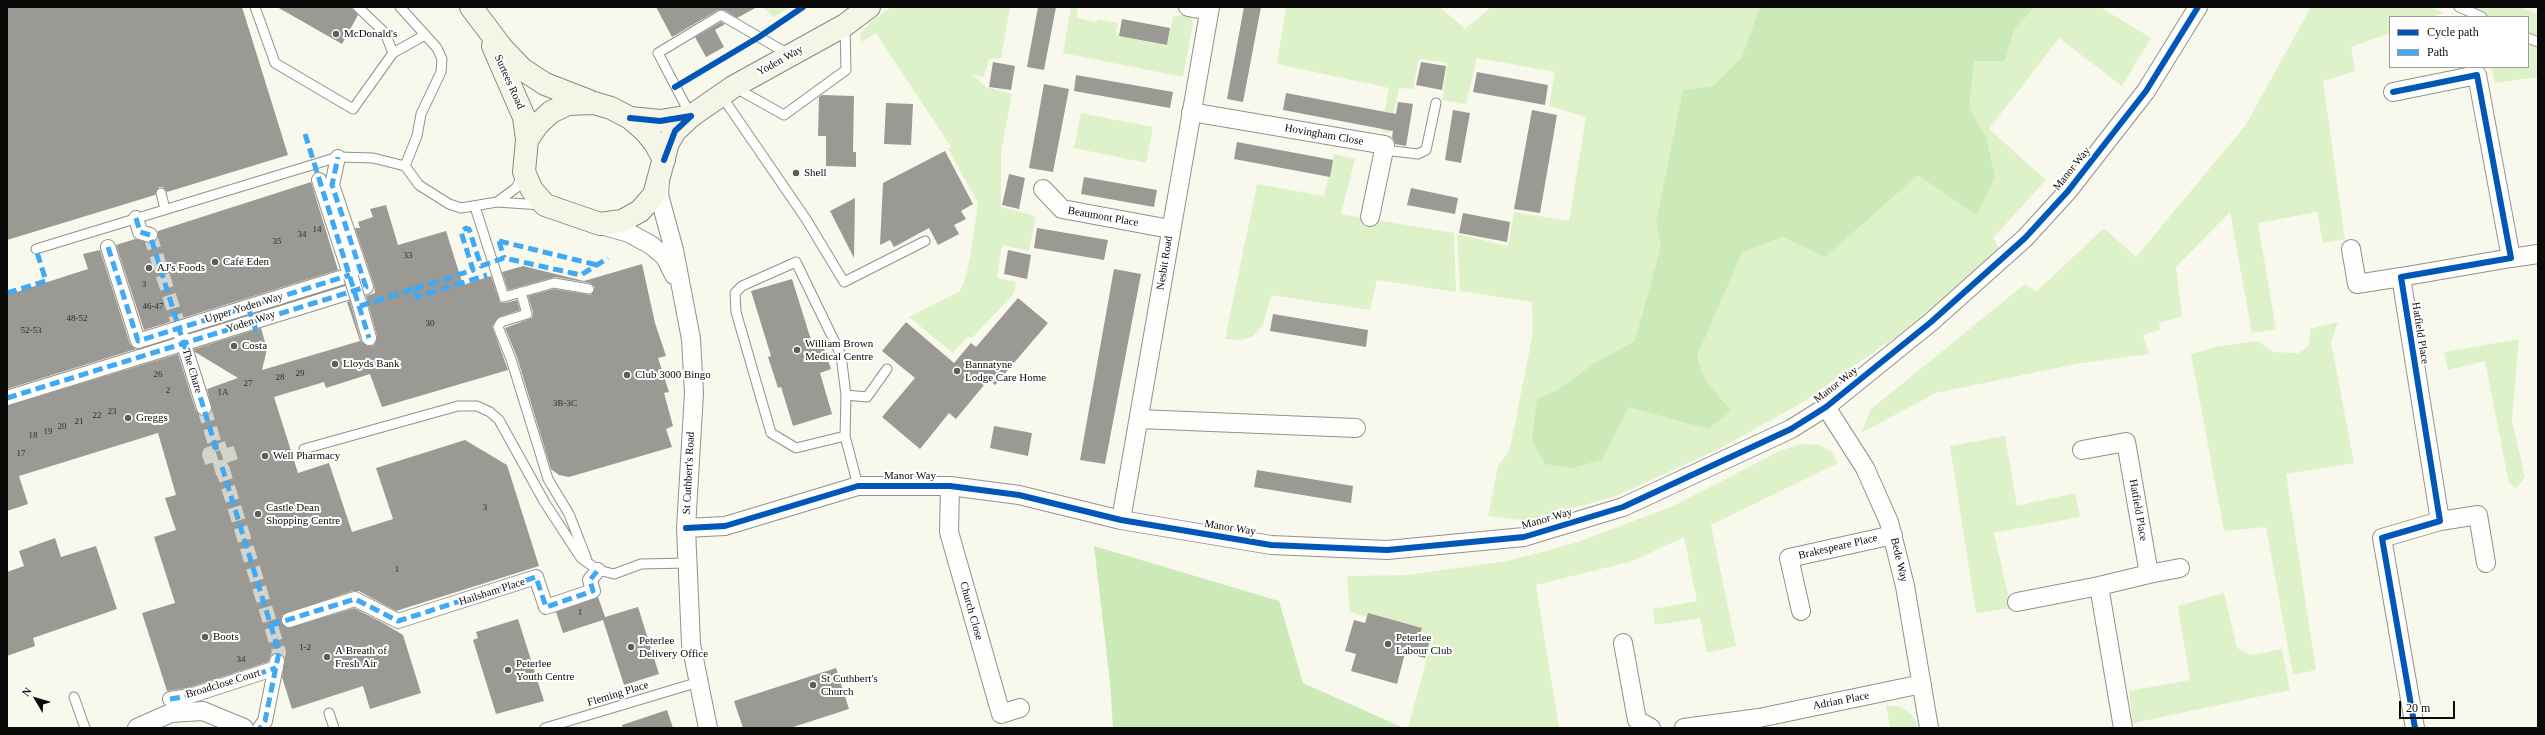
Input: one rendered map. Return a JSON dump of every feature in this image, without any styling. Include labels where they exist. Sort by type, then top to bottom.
[{"type":"main road","name":"Surtees Road","points":[[472,7],[484,25],[522,69],[545,84],[594,103]]},
{"type":"main road","name":"Yoden Way","points":[[662,168],[675,130],[691,116],[727,91],[845,25],[869,7]]},
{"type":"main road","name":"Surtees Road","points":[[484,25],[524,117],[527,140]]},
{"type":"main road","points":[[594,103],[612,108],[630,118],[645,130],[655,143],[662,168],[654,195],[640,211],[622,221],[600,224],[544,205],[532,190],[524,172],[527,140],[538,124],[551,112],[568,104],[594,103]]},
{"type":"main road","name":"Yoden Way","points":[[630,118],[660,120],[691,116]]},
{"type":"street","points":[[1188,7],[1210,9]]},
{"type":"street","name":"Manor Way","points":[[686,528],[725,526],[858,486],[950,486],[1019,495],[1121,520],[1271,545],[1379,550],[1524,537],[1623,507],[1791,429],[1826,407],[1931,322],[2026,238],[2068,191],[2146,91],[2198,7]]},
{"type":"street","name":"Nesbit Road","points":[[1121,520],[1170,229],[1210,9]]},
{"type":"street","points":[[2393,92],[2477,75],[2511,258]]},
{"type":"street","name":"Hovingham Close","points":[[1191,112],[1385,145],[1384,150]]},
{"type":"street","points":[[1370,217],[1384,150]]},
{"type":"street","name":"Yoden Way","points":[[7,398],[182,338],[366,287],[332,185],[338,157]]},
{"type":"street","name":"St Cuthbert's Road","points":[[662,168],[659,195],[674,250],[691,339],[694,393],[686,528],[691,644],[708,728]]},
{"type":"street","points":[[319,180],[369,338]]},
{"type":"street","name":"Beaumont Place","points":[[1043,190],[1062,209],[1170,229]]},
{"type":"street","points":[[136,218],[140,232],[150,235]]},
{"type":"street","name":"St Cuthbert's Road","points":[[600,224],[629,233],[665,257],[682,290]]},
{"type":"street","name":"Upper Yoden Way","points":[[108,247],[138,341],[350,276]]},
{"type":"street","points":[[2351,249],[2357,284],[2538,254]]},
{"type":"street","name":"Hatfield Place","points":[[2401,277],[2440,521]]},
{"type":"street","name":"The Chare","points":[[182,338],[204,408]]},
{"type":"street","name":"Bede Way","points":[[1826,407],[1865,468],[1893,534],[1929,728]]},
{"type":"street","points":[[1139,419],[1356,428]]},
{"type":"street","name":"Hatfield Place","points":[[2082,450],[2126,442],[2149,574]]},
{"type":"street","name":"Church Close","points":[[950,486],[949,532],[1001,714],[1020,708]]},
{"type":"street","points":[[2415,728],[2382,538],[2440,521],[2478,515],[2486,563]]},
{"type":"street","name":"Brakespeare Place","points":[[1801,611],[1790,558],[1893,534]]},
{"type":"street","name":"Hailsham Place","points":[[289,620],[355,599],[398,621],[536,577],[546,607],[593,591],[590,580],[593,566]]},
{"type":"street","points":[[2017,602],[2180,568]]},
{"type":"street","points":[[2099,586],[2123,728]]},
{"type":"street","points":[[1624,643],[1637,720],[1651,728]]},
{"type":"street","name":"Broadclose Court","points":[[170,698],[190,696],[277,664],[265,721],[260,728]]},
{"type":"street","name":"Adrian Place","points":[[1684,728],[1760,723],[1922,684]]},
{"type":"street","points":[[138,728],[171,713],[203,711],[244,728]]},
{"type":"lane","points":[[255,7],[276,63],[354,109],[393,53],[425,35]]},
{"type":"lane","points":[[358,7],[385,33],[393,53]]},
{"type":"lane","points":[[400,7],[437,48],[442,59],[441,72],[421,114],[417,136],[405,166]]},
{"type":"lane","points":[[2460,7],[2480,16]]},
{"type":"lane","points":[[691,116],[658,53],[721,15],[790,55]]},
{"type":"lane","points":[[727,91],[784,114],[846,70],[845,25]]},
{"type":"lane","points":[[727,91],[844,282],[925,241]]},
{"type":"lane","points":[[1384,150],[1418,154],[1426,150],[1436,102]]},
{"type":"lane","points":[[36,249],[338,157],[373,158],[405,166],[419,185],[449,204],[461,208],[475,207],[497,202],[544,205]]},
{"type":"lane","points":[[497,202],[516,188],[524,172]]},
{"type":"lane","points":[[161,193],[165,209]]},
{"type":"lane","points":[[475,207],[504,297],[554,283],[589,289]]},
{"type":"lane","points":[[845,436],[796,448],[772,433],[736,312],[735,293],[742,286],[796,262],[841,355],[846,394],[845,436],[858,486]]},
{"type":"lane","points":[[521,292],[527,314],[501,322],[498,327],[503,344],[511,359],[548,479],[569,514],[593,566]]},
{"type":"lane","points":[[846,394],[867,397],[887,368]]},
{"type":"lane","points":[[304,449],[458,406],[477,406],[490,412],[499,420],[571,546],[593,566],[614,574],[641,564],[688,563]]},
{"type":"lane","name":"Fleming Place","points":[[545,728],[699,682]]},
{"type":"lane","points":[[74,697],[85,728]]},
{"type":"lane","points":[[329,713],[334,728]]},
{"type":"green space","points":[[762,7],[790,7],[774,17]]},
{"type":"green space","points":[[891,7],[1010,7],[1001,58],[989,59],[984,77],[973,75],[986,87],[1012,94],[1001,152],[1001,207],[1036,216],[1029,251],[1002,245],[997,278],[1016,282],[1014,293],[972,338],[967,337],[953,353],[909,317],[960,291],[966,276],[971,252],[978,203],[948,149],[951,147],[876,33],[861,42],[860,34],[872,21]]},
{"type":"green space","points":[[1071,7],[1078,7],[1077,18],[1096,22],[1098,19],[1118,23],[1116,35],[1167,46],[1173,17],[1185,14],[1191,18],[1193,23],[1183,77],[1063,53]]},
{"type":"green space","points":[[1286,7],[1440,7],[1465,29],[1491,7],[2100,7],[2151,38],[2122,86],[2059,38],[1989,129],[2046,180],[1993,238],[1999,248],[1959,286],[1901,333],[1803,402],[1721,448],[1616,496],[1528,521],[1488,516],[1498,466],[1509,451],[1515,424],[1533,332],[1532,302],[1460,291],[1457,234],[1508,246],[1514,212],[1569,221],[1586,117],[1549,106],[1555,72],[1477,58],[1466,104],[1442,100],[1447,63],[1419,59],[1413,89],[1399,88],[1390,133],[1381,131],[1389,88],[1277,64]]},
{"type":"green space","points":[[1760,7],[2035,7],[2014,29],[2005,61],[1974,61],[1969,108],[1986,137],[1995,177],[1976,215],[1918,175],[1825,257],[1783,237],[1742,252],[1697,356],[1704,378],[1731,411],[1708,429],[1629,407],[1602,460],[1571,468],[1545,464],[1532,440],[1537,399],[1558,390],[1593,364],[1635,341],[1661,246],[1656,222],[1683,90],[1713,86],[1742,57]]},
{"type":"green space","points":[[2311,7],[2430,7],[2444,13],[2436,16],[2389,16],[2389,33],[2351,47],[2355,71],[2323,81],[2345,239],[2323,243],[2317,212],[2258,223],[2276,329],[2252,333],[2230,212],[2176,267],[2182,316],[2159,323],[2160,330],[2143,335],[2149,354],[2076,364],[1936,393],[1861,433],[1871,409],[2025,284],[2036,292],[2104,228],[2136,257],[2245,126]]},
{"type":"green space","points":[[2469,7],[2521,7],[2538,14],[2538,77],[2495,83],[2491,68],[2529,68],[2529,16],[2466,16]]},
{"type":"green space","points":[[1081,113],[1153,127],[1146,163],[1074,148]]},
{"type":"green space","points":[[1334,154],[1355,159],[1341,214],[1454,233],[1456,292],[1377,280],[1370,310],[1271,295],[1263,325],[1252,337],[1241,340],[1225,339],[1257,184],[1324,196]]},
{"type":"green space","points":[[2338,322],[2331,342],[2354,463],[2286,474],[2316,670],[2293,675],[2266,527],[2224,531],[2191,354],[2215,347],[2257,341],[2274,352],[2299,353],[2309,346],[2310,329]]},
{"type":"green space","points":[[2519,339],[2512,421],[2525,477],[2516,489],[2509,483],[2485,361],[2448,370],[2444,352]]},
{"type":"green space","points":[[2005,436],[2017,506],[2075,493],[2080,517],[1994,533],[2011,608],[1976,613],[1950,446]]},
{"type":"green space","points":[[1802,444],[1819,445],[1831,451],[1838,463],[1711,525],[1736,646],[1707,653],[1700,618],[1655,625],[1653,609],[1697,601],[1684,537],[1633,561],[1536,585],[1559,728],[1408,728],[1433,635],[1350,612],[1347,576],[1406,575],[1508,561],[1578,542],[1673,506],[1782,450]]},
{"type":"green space","points":[[1094,546],[1279,601],[1303,683],[1404,728],[1113,728],[1110,682]]},
{"type":"green space","points":[[2224,593],[2237,648],[2251,655],[2282,649],[2290,690],[2133,723],[2129,691],[2190,680],[2178,606]]},
{"type":"green space","points":[[1886,706],[1897,706],[1906,710],[1915,719],[1917,728],[1890,728]]},
{"type":"building","points":[[7,7],[242,7],[288,155],[167,192],[163,187],[159,187],[155,195],[7,240]]},
{"type":"building","name":"McDonald's","points":[[277,7],[351,7],[358,15],[342,44]]},
{"type":"building","points":[[656,7],[757,7],[737,18],[724,10],[718,10],[672,37]]},
{"type":"building","points":[[1038,7],[1056,7],[1044,70],[1027,67]]},
{"type":"building","points":[[1244,7],[1261,7],[1243,102],[1227,99]]},
{"type":"building","points":[[1122,19],[1170,28],[1167,45],[1119,36]]},
{"type":"building","points":[[721,22],[725,24],[715,30],[724,47],[706,57],[695,37]]},
{"type":"building","points":[[993,62],[1015,66],[1011,90],[989,87]]},
{"type":"building","points":[[1421,62],[1446,66],[1442,90],[1416,85]]},
{"type":"building","points":[[1477,72],[1548,85],[1545,105],[1473,92]]},
{"type":"building","points":[[1076,75],[1173,92],[1170,108],[1074,91]]},
{"type":"building","points":[[1044,84],[1069,89],[1053,172],[1029,168]]},
{"type":"building","points":[[1286,93],[1396,114],[1398,102],[1413,104],[1406,146],[1395,144],[1392,137],[1393,131],[1283,110]]},
{"type":"building","name":"Shell","points":[[822,95],[854,96],[853,152],[856,152],[856,167],[826,166],[826,136],[818,136],[819,97]]},
{"type":"building","points":[[886,103],[913,104],[911,145],[884,144]]},
{"type":"building","points":[[1453,110],[1470,113],[1461,163],[1445,160]]},
{"type":"building","points":[[1532,110],[1557,115],[1540,213],[1514,209]]},
{"type":"building","points":[[1237,142],[1333,160],[1330,177],[1234,159]]},
{"type":"building","points":[[945,151],[973,204],[961,211],[966,219],[954,225],[959,234],[938,245],[929,228],[894,247],[890,240],[880,245],[883,183]]},
{"type":"building","points":[[1009,174],[1025,178],[1019,209],[1002,205]]},
{"type":"building","points":[[1084,177],[1157,190],[1154,207],[1081,194]]},
{"type":"building","points":[[311,182],[338,270],[144,330],[116,245],[135,239],[152,243],[158,238],[158,231]]},
{"type":"building","points":[[1411,188],[1458,198],[1455,214],[1407,205]]},
{"type":"building","points":[[855,198],[854,258],[830,211]]},
{"type":"building","points":[[386,205],[398,245],[446,231],[463,285],[491,276],[500,302],[505,303],[517,300],[520,310],[499,317],[492,326],[508,370],[382,407],[370,374],[326,388],[324,382],[274,397],[298,473],[329,463],[352,532],[393,519],[376,468],[465,440],[507,465],[539,566],[396,611],[359,591],[353,591],[282,615],[281,623],[288,628],[354,608],[383,623],[403,635],[421,693],[370,709],[363,686],[292,709],[282,677],[285,659],[278,653],[271,655],[268,662],[188,688],[167,691],[142,613],[175,603],[154,537],[176,530],[165,498],[176,495],[158,433],[19,476],[28,504],[7,511],[7,406],[178,354],[196,411],[199,414],[206,416],[212,409],[207,389],[238,378],[195,352],[194,349],[261,328],[267,349],[262,370],[360,341],[347,302],[350,301],[361,341],[367,346],[372,346],[375,344],[377,336],[366,296],[375,293],[374,285],[355,228],[360,228],[358,222],[373,217],[370,209]]},
{"type":"building","points":[[1463,213],[1510,222],[1507,242],[1459,233]]},
{"type":"building","points":[[1037,228],[1108,240],[1104,260],[1034,248]]},
{"type":"building","points":[[100,250],[130,344],[136,349],[7,389],[7,295],[88,269],[83,254]]},
{"type":"building","points":[[1008,250],[1031,255],[1027,279],[1004,274]]},
{"type":"building","points":[[642,264],[655,323],[666,356],[658,358],[669,392],[664,393],[673,426],[666,429],[672,447],[569,477],[559,475],[551,469],[517,357],[505,328],[532,318],[533,312],[528,296],[554,289],[591,295],[595,287],[590,283],[555,277],[508,290],[502,272],[523,266],[584,281]]},
{"type":"building","points":[[1114,269],[1141,274],[1105,464],[1080,460]]},
{"type":"building","name":"William Brown Medical Centre","points":[[792,279],[812,343],[822,343],[831,369],[820,373],[832,414],[793,426],[781,387],[778,388],[768,357],[771,356],[751,291]]},
{"type":"building","name":"Bannatyne Lodge Care Home","points":[[1018,298],[1048,323],[995,385],[989,379],[956,419],[949,413],[920,449],[882,417],[915,378],[882,351],[906,322],[954,363],[971,343],[976,347]]},
{"type":"building","points":[[1273,314],[1368,330],[1366,347],[1270,331]]},
{"type":"building","points":[[994,426],[1032,433],[1028,456],[990,448]]},
{"type":"building","points":[[1257,470],[1353,486],[1351,503],[1254,487]]},
{"type":"building","points":[[55,538],[61,557],[96,546],[117,609],[33,638],[35,646],[7,656],[7,572],[24,566],[19,551]]},
{"type":"building","name":"Peterlee Delivery Office","points":[[598,597],[605,617],[638,607],[659,674],[624,685],[603,620],[563,633],[556,612]]},
{"type":"building","name":"Peterlee Labour Club","points":[[1368,613],[1422,628],[1420,634],[1431,637],[1425,658],[1405,653],[1397,684],[1351,671],[1356,654],[1345,651],[1354,620],[1365,623]]},
{"type":"building","name":"Peterlee Youth Centre","points":[[518,619],[544,701],[496,714],[473,640],[478,638],[476,632]]},
{"type":"building","name":"St Cuthbert's Church","points":[[836,668],[849,709],[790,728],[743,728],[734,701]]},
{"type":"building","points":[[667,710],[673,728],[623,728],[622,725]]},
{"type":"tunnel","points":[[150,235],[181,333]]},
{"type":"tunnel","points":[[204,408],[217,451]]},
{"type":"tunnel","points":[[227,448],[232,464],[214,469],[209,454],[227,448]]},
{"type":"tunnel","points":[[222,467],[279,652],[277,660]]},
{"type":"marked path","points":[[305,134],[369,338]]},
{"type":"marked path","points":[[7,398],[366,287],[332,185],[338,157]]},
{"type":"marked path","points":[[136,218],[140,232],[150,235],[217,451]]},
{"type":"marked path","points":[[414,289],[473,270],[461,232],[466,228],[469,229],[481,266],[504,258],[581,275],[608,258]]},
{"type":"marked path","points":[[499,241],[597,265]]},
{"type":"marked path","points":[[499,241],[504,258]]},
{"type":"marked path","points":[[108,247],[138,341],[350,275]]},
{"type":"marked path","points":[[7,293],[46,281],[36,249]]},
{"type":"marked path","points":[[360,306],[414,289],[417,297],[487,275]]},
{"type":"marked path","points":[[248,307],[258,336]]},
{"type":"marked path","points":[[222,467],[279,652],[265,721],[260,728]]},
{"type":"marked path","points":[[271,625],[355,599],[398,621],[536,577],[546,607],[593,591],[590,580],[598,570]]},
{"type":"marked path","points":[[170,699],[190,696],[276,668]]},
{"type":"cycle path","points":[[675,87],[759,37],[803,7]]},
{"type":"cycle path","points":[[686,528],[725,526],[858,486],[950,486],[1019,495],[1121,520],[1271,545],[1387,550],[1524,537],[1623,507],[1791,429],[1826,407],[1931,322],[2025,238],[2068,191],[2146,91],[2198,7]]},
{"type":"cycle path","points":[[2393,92],[2477,75],[2511,258],[2401,277],[2440,521],[2382,538],[2415,728]]},
{"type":"cycle path","points":[[630,118],[660,121],[691,116]]},
{"type":"cycle path","points":[[664,160],[675,131],[691,116]]},
{"type":"place","name":"McDonald's","points":[[336,34]]},
{"type":"place","name":"Shell","points":[[796,173]]},
{"type":"place","name":"Café Eden","points":[[215,262]]},
{"type":"place","name":"AJ's Foods","points":[[149,268]]},
{"type":"place","name":"Costa","points":[[234,346]]},
{"type":"place","name":"William Brown Medical Centre","points":[[797,350]]},
{"type":"place","name":"Lloyds Bank","points":[[335,364]]},
{"type":"place","name":"Bannatyne Lodge Care Home","points":[[957,371]]},
{"type":"place","name":"Club 3000 Bingo","points":[[627,375]]},
{"type":"place","name":"Greggs","points":[[128,418]]},
{"type":"place","name":"Well Pharmacy","points":[[265,456]]},
{"type":"place","name":"Castle Dean Shopping Centre","points":[[258,514]]},
{"type":"place","name":"Boots","points":[[205,637]]},
{"type":"place","name":"Peterlee Labour Club","points":[[1388,644]]},
{"type":"place","name":"Peterlee Delivery Office","points":[[631,647]]},
{"type":"place","name":"A Breath of Fresh Air","points":[[327,657]]},
{"type":"place","name":"Peterlee Youth Centre","points":[[508,670]]},
{"type":"place","name":"St Cuthbert's Church","points":[[813,685]]}]
